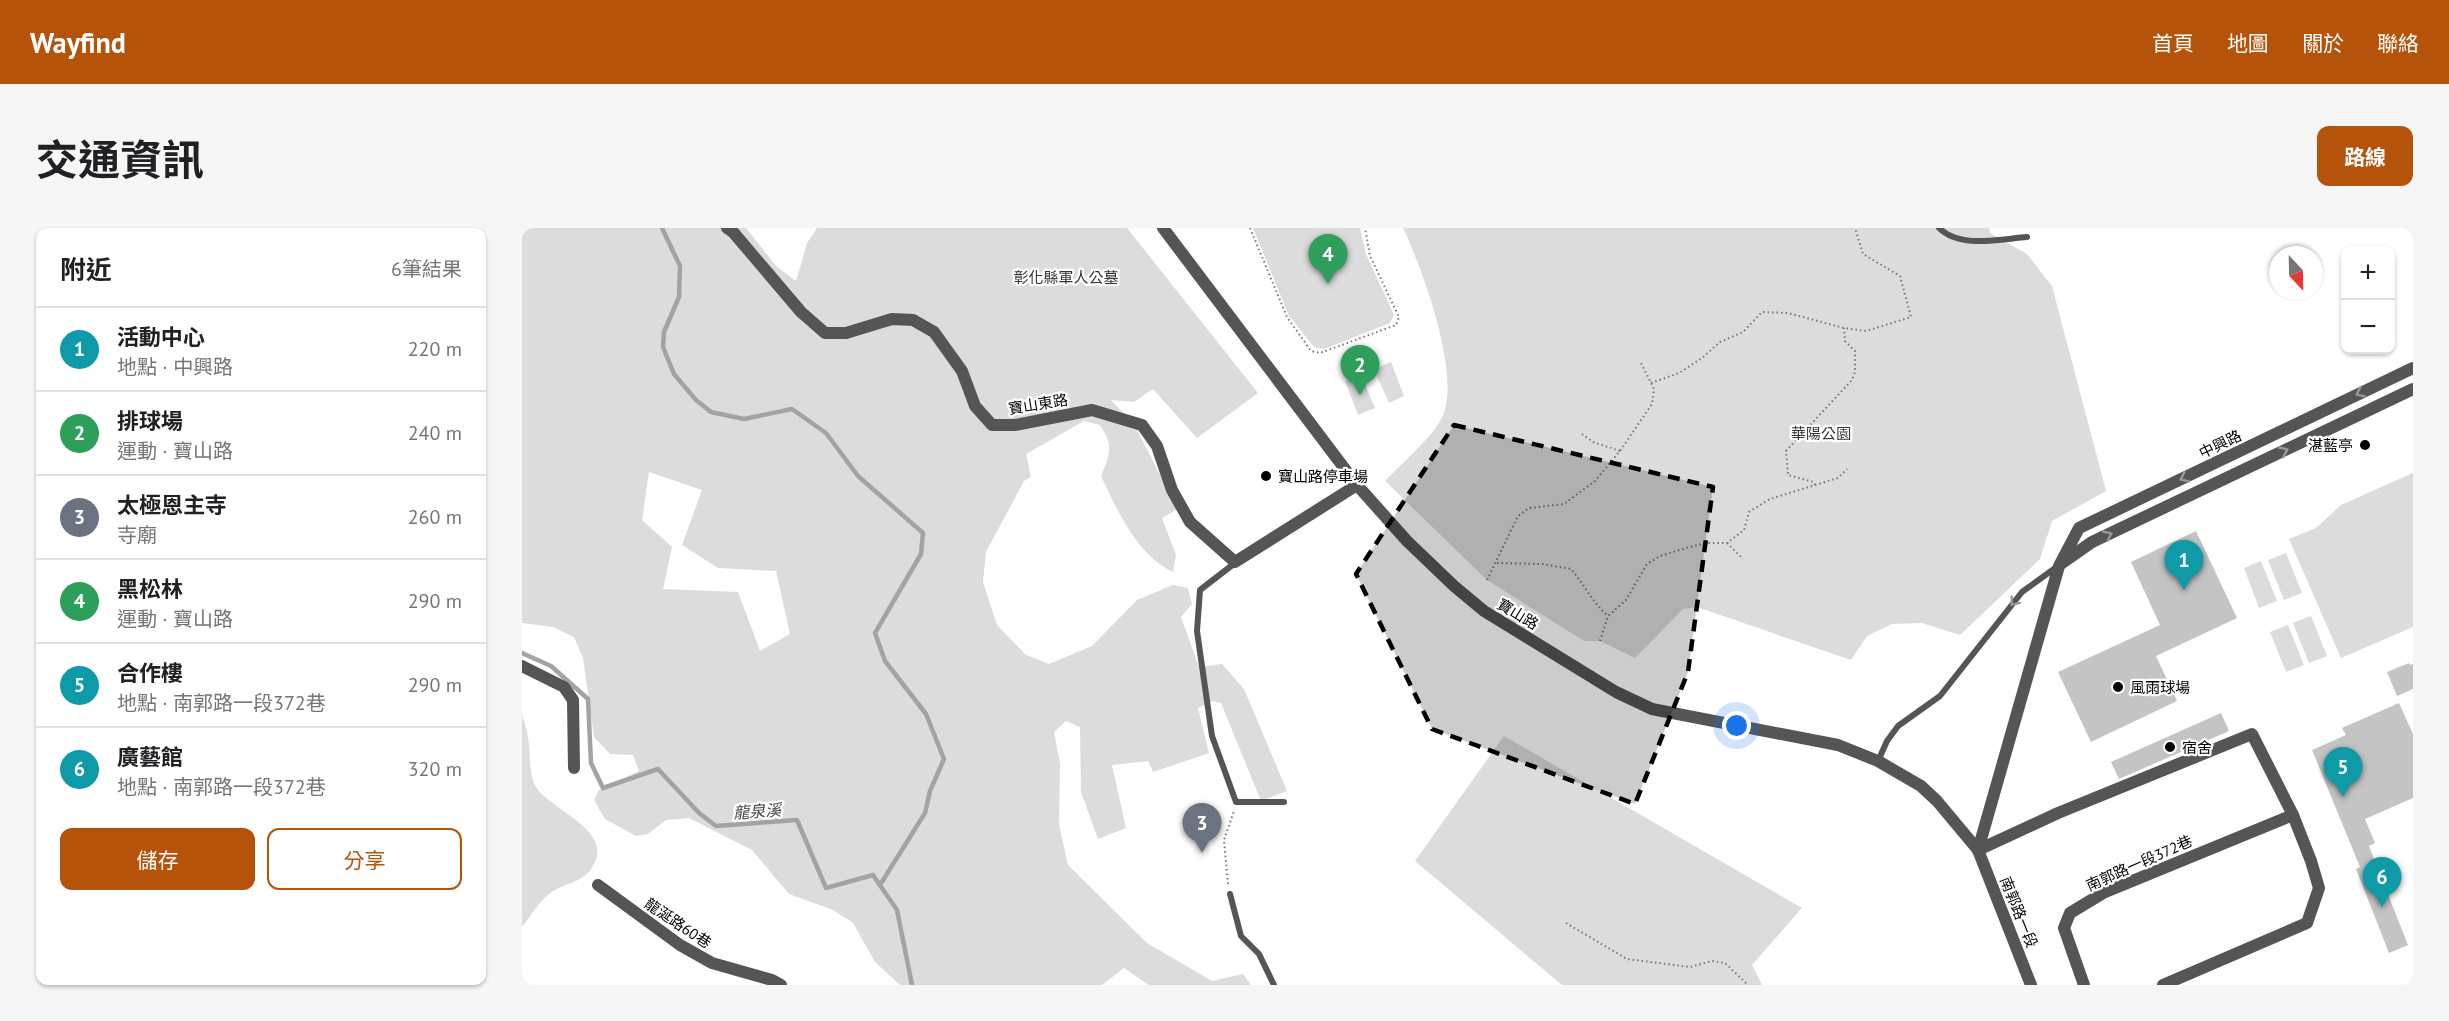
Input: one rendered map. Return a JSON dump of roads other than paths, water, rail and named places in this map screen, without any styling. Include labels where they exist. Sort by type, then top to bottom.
[{"type":"street","name":"寶山東路","points":[[727,228],[733,232],[801,312],[825,333],[846,333],[892,319],[913,320],[934,332],[962,371],[975,406],[992,425],[1015,425],[1092,410],[1142,425],[1157,446],[1172,490],[1190,522],[1235,562]]},
{"type":"street","name":"寶山路","points":[[1163,228],[1357,485],[1407,541],[1484,611],[1616,692],[1652,709],[1838,746],[1878,761],[1921,786],[1978,850]]},
{"type":"street","name":"中興路","points":[[1978,850],[2058,566],[2079,528],[2413,368]]},
{"type":"street","points":[[2058,566],[2092,542],[2413,389]]},
{"type":"street","points":[[1235,562],[1357,485]]},
{"type":"street","points":[[522,666],[564,687],[573,700],[574,768]]},
{"type":"street","points":[[1978,850],[2058,813],[2252,734],[2293,815],[2319,888],[2307,923],[2163,985]]},
{"type":"street","name":"南郭路一段372巷","points":[[2084,985],[2064,928],[2070,913],[2103,893],[2293,815]]},
{"type":"street","name":"南郭路一段","points":[[1978,850],[2031,985]]},
{"type":"street","name":"龍涎路60巷","points":[[598,885],[680,945],[712,963],[772,980],[781,985]]},
{"type":"lane","points":[[1939,228],[1953,237],[1979,241],[2027,237]]},
{"type":"lane","points":[[1235,562],[1200,590],[1197,631],[1212,736],[1236,802],[1284,802]]},
{"type":"lane","points":[[1878,761],[1887,741],[1898,726],[1940,696],[2022,592],[2058,566]]},
{"type":"lane","points":[[1230,894],[1241,936],[1259,954],[1274,985]]},
{"type":"waterway","points":[[662,228],[680,266],[679,297],[664,332],[663,347],[674,374],[696,400],[711,412],[744,419],[792,409],[826,433],[858,476],[923,533],[921,554],[875,633],[885,661],[926,714],[944,759],[930,791],[925,813],[880,885]]},
{"type":"waterway","name":"龍泉溪","points":[[522,653],[551,666],[588,699],[591,763],[603,788],[658,769],[699,813],[716,826],[797,820],[826,888],[873,875],[897,910],[912,985]]},
{"type":"place","name":"黑松林","points":[[1328,284]]},
{"type":"place","name":"排球場","points":[[1360,395]]},
{"type":"place","name":"湛藍亭","points":[[2365,445]]},
{"type":"place","name":"寶山路停車場","points":[[1266,476]]},
{"type":"place","name":"活動中心","points":[[2184,590]]},
{"type":"place","name":"風雨球場","points":[[2118,687]]},
{"type":"place","name":"宿舍","points":[[2170,747]]},
{"type":"place","name":"合作樓","points":[[2343,797]]},
{"type":"place","name":"太極恩主寺","points":[[1202,853]]},
{"type":"place","name":"廣藝館","points":[[2382,907]]},
{"type":"park label","name":"彰化縣軍人公墓","points":[[1066,277]]},
{"type":"park label","name":"華陽公園","points":[[1821,433]]}]
